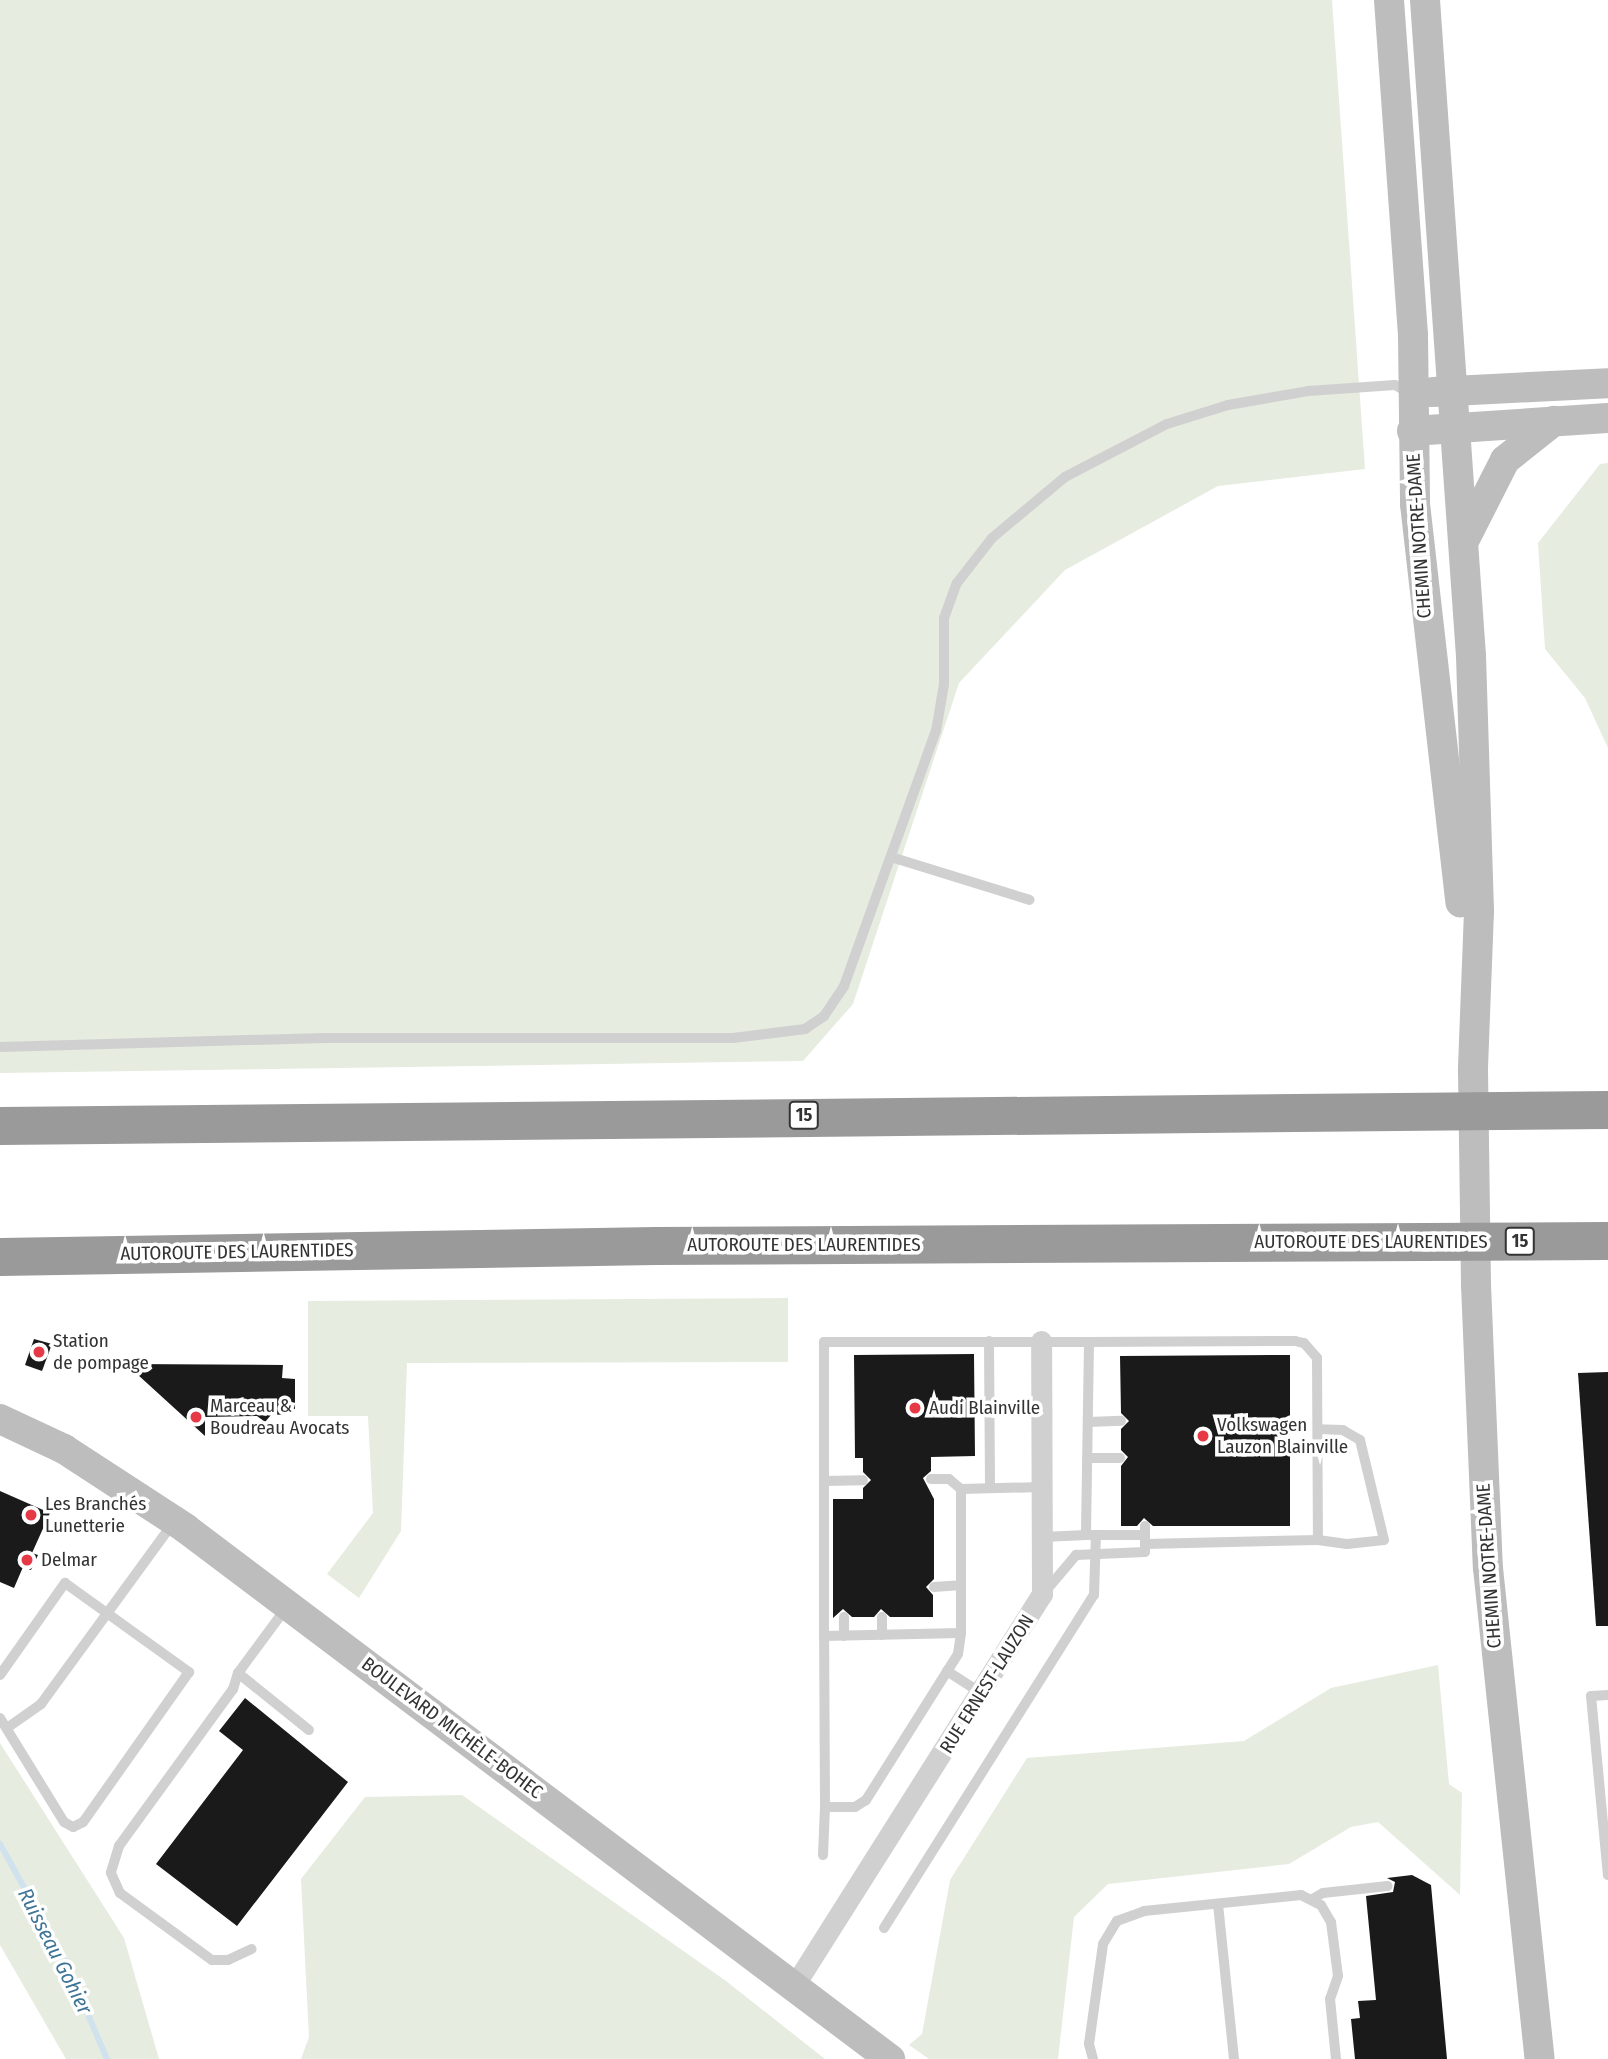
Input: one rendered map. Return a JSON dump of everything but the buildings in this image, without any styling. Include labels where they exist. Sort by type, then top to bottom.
[{"type":"highway","name":"15","points":[[0,1126],[1608,1110]]},
{"type":"highway","name":"AUTOROUTE DES LAURENTIDES","points":[[0,1257],[656,1246],[1608,1241]]},
{"type":"street","name":"CHEMIN NOTRE-DAME","points":[[1389,0],[1413,335],[1412,431],[1425,619],[1453,826],[1473,1070]]},
{"type":"street","name":"CHEMIN NOTRE-DAME","points":[[1425,0],[1464,540],[1479,911],[1473,1070],[1476,1285],[1490,1609],[1540,2059]]},
{"type":"street","points":[[1412,393],[1608,383]]},
{"type":"street","points":[[1412,431],[1608,418]]},
{"type":"street","points":[[1464,540],[1502,464],[1555,421]]},
{"type":"street","name":"RUE ERNEST-LAUZON","points":[[794,1986],[1037,1605],[1043,1588],[1041,1341]]},
{"type":"street","name":"BOULEVARD MICHÈLE-BOHEC","points":[[0,1419],[64,1449],[175,1521],[890,2059]]},
{"type":"lane","points":[[0,1047],[324,1038],[733,1038],[793,1034],[824,1016],[845,986],[942,708],[942,634],[950,601],[970,565],[1011,519],[1065,477],[1116,448],[1200,413],[1308,391],[1395,385],[1412,393]]},
{"type":"lane","points":[[891,856],[1030,900]]},
{"type":"lane","points":[[989,1341],[990,1488]]},
{"type":"lane","points":[[823,1855],[824,1342],[1304,1343],[1319,1365],[1318,1540]]},
{"type":"lane","points":[[884,1928],[1094,1595],[1095,1552],[1091,1535],[1087,1458],[1089,1342]]},
{"type":"lane","points":[[1088,1422],[1121,1421]]},
{"type":"lane","points":[[1043,1537],[1091,1535],[1145,1539],[1318,1540],[1347,1544],[1384,1540],[1360,1440],[1343,1430],[1318,1429]]},
{"type":"lane","points":[[1087,1458],[1121,1458]]},
{"type":"lane","points":[[931,1479],[949,1479],[961,1489],[1042,1487]]},
{"type":"lane","points":[[824,1481],[863,1480]]},
{"type":"lane","points":[[825,1807],[862,1805],[961,1647],[961,1489]]},
{"type":"lane","points":[[7,1728],[41,1704],[175,1521]]},
{"type":"lane","points":[[1037,1605],[1068,1560],[1145,1539]]},
{"type":"lane","points":[[0,1675],[65,1583],[189,1672],[78,1825],[64,1822],[0,1718]]},
{"type":"lane","points":[[933,1587],[961,1586]]},
{"type":"lane","points":[[253,1949],[228,1960],[212,1960],[120,1893],[111,1874],[119,1846],[233,1689],[238,1674],[289,1605]]},
{"type":"lane","points":[[882,1617],[882,1635]]},
{"type":"lane","points":[[844,1618],[844,1636]]},
{"type":"lane","points":[[824,1636],[961,1633]]},
{"type":"lane","points":[[947,1671],[981,1693]]},
{"type":"lane","points":[[238,1674],[309,1730]]},
{"type":"lane","points":[[1608,1695],[1591,1696],[1608,1875]]},
{"type":"lane","points":[[1314,1898],[1323,1893],[1388,1886]]},
{"type":"lane","points":[[1093,2059],[1088,2044],[1103,1944],[1110,1928],[1133,1913],[1301,1895],[1314,1898],[1327,1912],[1334,1935],[1337,1980],[1330,1999],[1336,2059]]},
{"type":"lane","points":[[1218,1903],[1234,2059]]},
{"type":"shaded area","points":[[0,0],[1332,0],[1365,469],[1218,486],[1065,570],[959,683],[853,1004],[803,1061],[0,1073]]},
{"type":"shaded area","points":[[1608,463],[1608,748],[1585,698],[1545,649],[1538,543],[1600,464]]},
{"type":"shaded area","points":[[788,1298],[788,1362],[407,1363],[401,1531],[359,1598],[327,1574],[373,1513],[368,1416],[308,1416],[308,1301]]},
{"type":"shaded area","points":[[1438,1665],[1449,1784],[1462,1793],[1460,1895],[1378,1822],[1351,1827],[1289,1864],[1108,1884],[1074,1917],[1058,2059],[929,2059],[909,2045],[922,2034],[950,1880],[1027,1758],[1244,1741],[1331,1688]]},
{"type":"shaded area","points":[[0,1743],[124,1938],[159,2059],[66,2059],[0,1945]]},
{"type":"shaded area","points":[[462,1795],[726,1981],[825,2059],[301,2059],[309,2037],[301,1879],[365,1797]]},
{"type":"waterway","name":"Ruisseau Gohier","points":[[0,1844],[66,1963],[107,2059]]},
{"type":"place","name":"Station de pompage","points":[[39,1352]]},
{"type":"place","name":"Audi Blainville","points":[[915,1408]]},
{"type":"place","name":"Marceau & Boudreau Avocats","points":[[196,1417]]},
{"type":"place","name":"Volkswagen Lauzon Blainville","points":[[1203,1436]]},
{"type":"place","name":"Les Branchés Lunetterie","points":[[31,1515]]},
{"type":"place","name":"Delmar","points":[[27,1560]]}]
